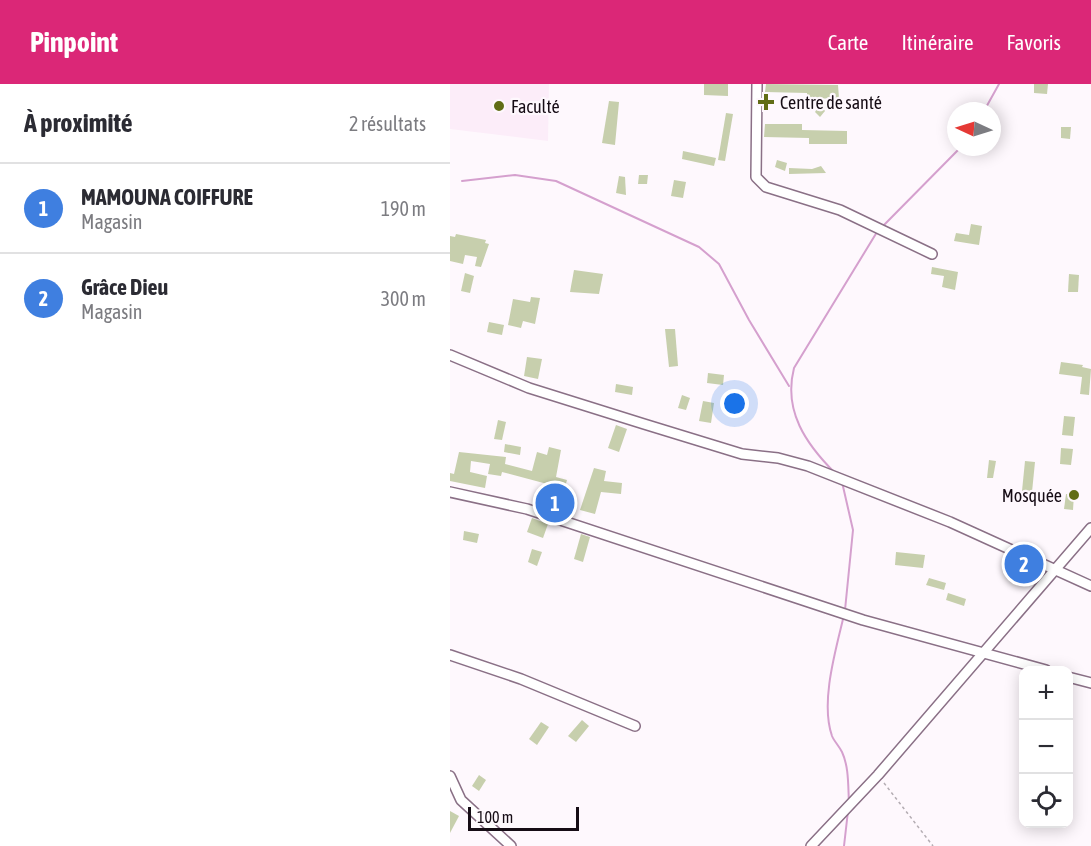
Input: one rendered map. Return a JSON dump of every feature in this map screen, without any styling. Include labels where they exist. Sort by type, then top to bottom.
[{"type":"street","points":[[757,84],[756,177],[758,182],[766,187],[840,210],[932,254]]},
{"type":"street","points":[[450,355],[529,388],[644,424],[741,454],[778,458],[808,466],[950,522],[1091,586]]},
{"type":"street","points":[[450,492],[527,509],[862,620],[1032,666]]},
{"type":"street","points":[[811,846],[878,774],[1091,528]]},
{"type":"street","points":[[450,655],[521,679],[635,726]]},
{"type":"street","points":[[1073,678],[1091,683]]},
{"type":"street","points":[[450,776],[461,800],[511,846]]},
{"type":"path","points":[[878,774],[933,846]]},
{"type":"shaded area","name":"Faculté","points":[[450,84],[549,84],[548,141],[450,129]]},
{"type":"building","points":[[704,84],[728,84],[728,96],[704,95]]},
{"type":"building","points":[[766,84],[838,85],[839,98],[807,99],[807,93],[765,92]]},
{"type":"building","points":[[1034,84],[1048,84],[1047,94],[1034,93]]},
{"type":"building","points":[[609,101],[619,102],[615,145],[602,143]]},
{"type":"building","points":[[820,104],[825,111],[820,117],[815,112]]},
{"type":"building","points":[[726,113],[733,114],[725,161],[718,160]]},
{"type":"building","points":[[765,124],[802,124],[802,130],[847,131],[847,144],[809,144],[809,138],[764,137]]},
{"type":"building","points":[[1061,127],[1071,127],[1070,139],[1061,138]]},
{"type":"building","points":[[683,151],[716,158],[714,166],[682,159]]},
{"type":"building","points":[[777,160],[787,163],[785,171],[775,167]]},
{"type":"building","points":[[821,166],[826,173],[789,174],[789,168],[812,169]]},
{"type":"building","points":[[639,175],[648,175],[647,184],[638,184]]},
{"type":"building","points":[[619,176],[625,177],[626,195],[616,193]]},
{"type":"building","points":[[674,180],[686,182],[683,198],[671,196]]},
{"type":"building","points":[[971,224],[982,226],[979,245],[954,241],[956,233],[969,235]]},
{"type":"building","points":[[456,234],[486,240],[485,243],[489,244],[481,267],[475,266],[477,257],[465,255],[463,264],[450,261],[450,236],[455,237]]},
{"type":"building","points":[[932,267],[958,272],[955,290],[942,287],[944,276],[931,274]]},
{"type":"building","points":[[574,270],[603,274],[599,294],[570,292]]},
{"type":"building","points":[[465,273],[474,276],[470,293],[461,291]]},
{"type":"building","points":[[1069,274],[1079,275],[1078,292],[1068,292]]},
{"type":"building","points":[[531,297],[540,298],[535,324],[523,321],[521,328],[508,325],[513,299],[530,302]]},
{"type":"building","points":[[489,322],[504,325],[502,335],[487,332]]},
{"type":"building","points":[[665,329],[675,329],[678,366],[669,367]]},
{"type":"building","points":[[527,357],[542,359],[538,379],[524,376]]},
{"type":"building","points":[[1061,362],[1083,365],[1082,367],[1091,369],[1089,395],[1080,394],[1082,377],[1059,374]]},
{"type":"building","points":[[708,373],[724,375],[723,385],[707,383]]},
{"type":"building","points":[[616,384],[633,387],[632,395],[615,392]]},
{"type":"building","points":[[682,395],[690,398],[686,410],[678,408]]},
{"type":"building","points":[[703,401],[714,403],[711,423],[699,421]]},
{"type":"building","points":[[1064,416],[1075,417],[1073,436],[1062,435]]},
{"type":"building","points":[[498,420],[506,422],[502,440],[494,439]]},
{"type":"building","points":[[616,425],[627,429],[619,452],[608,448]]},
{"type":"building","points":[[505,444],[521,447],[520,455],[504,452]]},
{"type":"building","points":[[549,447],[561,450],[556,477],[567,480],[560,504],[547,501],[551,485],[502,472],[501,476],[488,474],[490,464],[471,461],[470,472],[487,476],[485,488],[450,481],[450,473],[454,474],[459,452],[506,457],[505,464],[532,471],[537,452],[547,455]]},
{"type":"building","points":[[1061,448],[1073,449],[1071,465],[1060,464]]},
{"type":"building","points":[[989,460],[996,461],[993,478],[987,478]]},
{"type":"building","points":[[1025,461],[1035,462],[1032,492],[1022,491]]},
{"type":"building","points":[[594,468],[606,471],[604,481],[622,483],[621,494],[601,492],[595,514],[580,510]]},
{"type":"building","points":[[1066,494],[1074,495],[1073,510],[1064,509]]},
{"type":"building","points":[[532,518],[548,524],[543,538],[527,532]]},
{"type":"building","points":[[464,531],[479,534],[477,543],[463,540]]},
{"type":"building","points":[[581,534],[590,537],[583,562],[574,559]]},
{"type":"building","points":[[532,549],[542,552],[537,566],[528,562]]},
{"type":"building","points":[[896,552],[925,555],[923,568],[895,565]]},
{"type":"building","points":[[929,578],[946,583],[944,590],[926,585]]},
{"type":"building","points":[[948,593],[966,599],[964,606],[946,600]]},
{"type":"building","points":[[582,720],[589,726],[576,742],[568,736]]},
{"type":"building","points":[[541,722],[549,727],[537,745],[529,739]]},
{"type":"building","points":[[479,775],[486,780],[479,791],[472,786]]},
{"type":"building","points":[[450,811],[459,816],[450,833]]},
{"type":"waterway","points":[[989,102],[999,84]]},
{"type":"waterway","points":[[883,226],[952,156]]},
{"type":"waterway","points":[[462,181],[515,175],[556,181],[699,247],[719,264],[749,320],[789,386]]},
{"type":"waterway","points":[[835,473],[806,438],[800,426],[794,412],[791,384],[794,368],[877,232]]},
{"type":"waterway","points":[[842,482],[853,530],[845,610]]},
{"type":"waterway","points":[[844,615],[830,676],[828,708],[832,736],[846,764],[849,803]]},
{"type":"waterway","points":[[844,846],[848,811]]},
{"type":"place","name":"Centre de santé","points":[[766,102]]},
{"type":"place","name":"Faculté","points":[[499,106]]},
{"type":"place","name":"Mosquée","points":[[1074,495]]},
{"type":"place","name":"MAMOUNA COIFFURE","points":[[555,503]]},
{"type":"place","name":"Grâce Dieu","points":[[1024,564]]}]
